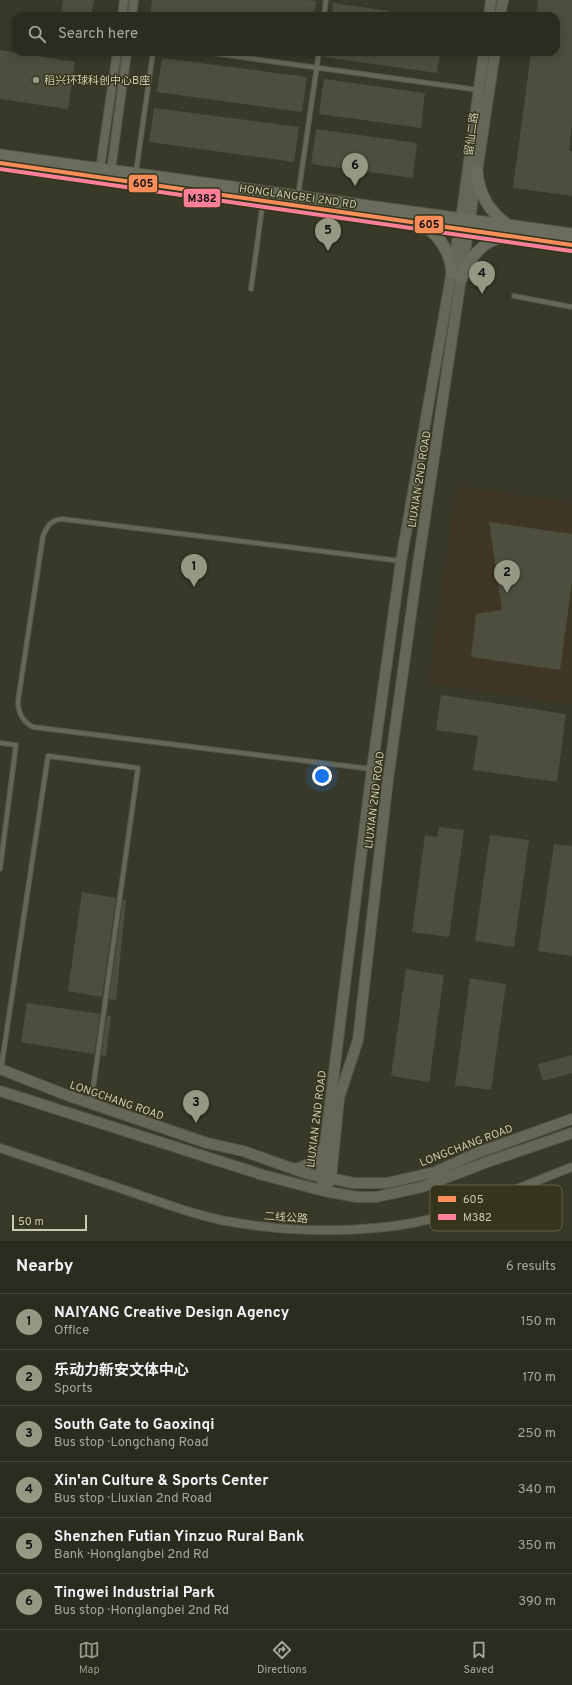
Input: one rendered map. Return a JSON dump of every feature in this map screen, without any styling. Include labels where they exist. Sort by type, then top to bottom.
[{"type":"main road","name":"HONGLANGBEI 2ND RD","points":[[0,155],[106,172],[263,201],[419,223],[465,224]]},
{"type":"main road","name":"HONGLANGBEI 2ND RD","points":[[0,163],[136,174],[298,196],[507,230],[572,234]]},
{"type":"main road","points":[[419,223],[429,229],[443,244],[457,276],[479,250],[507,230],[486,202],[478,183],[477,172]]},
{"type":"main road","name":"HONGLANGBEI 2ND RD","points":[[507,230],[572,245]]},
{"type":"street","points":[[122,12],[124,0]]},
{"type":"street","points":[[132,12],[134,0]]},
{"type":"street","points":[[490,12],[491,0]]},
{"type":"street","points":[[501,12],[503,0]]},
{"type":"street","points":[[106,172],[117,56]]},
{"type":"street","points":[[106,172],[126,56]]},
{"type":"street","name":"留仙二路","points":[[465,224],[483,56]]},
{"type":"street","name":"留仙二路","points":[[465,224],[477,172],[494,56]]},
{"type":"street","name":"LIUXIAN 2ND ROAD","points":[[324,1191],[339,1098],[358,1040],[388,779],[465,224]]},
{"type":"street","name":"LIUXIAN 2ND ROAD","points":[[326,1177],[325,1142],[372,769],[401,561],[457,276]]},
{"type":"street","points":[[338,1043],[356,1047]]},
{"type":"street","name":"LONGCHANG ROAD","points":[[1,1070],[91,1104],[207,1143],[243,1151],[293,1169],[354,1184],[370,1184],[408,1179],[435,1172],[487,1149],[572,1119]]},
{"type":"street","points":[[0,1091],[263,1175],[324,1191],[358,1197],[376,1197],[422,1188],[490,1161],[572,1133]]},
{"type":"street","points":[[293,1169],[301,1168],[314,1160],[319,1155],[325,1142]]},
{"type":"street","name":"二线公路","points":[[0,1148],[182,1209],[220,1220],[278,1228],[307,1230],[369,1228],[414,1222],[430,1218]]},
{"type":"street","name":"二线公路","points":[[525,1185],[572,1167]]},
{"type":"lane","points":[[324,12],[326,0]]},
{"type":"lane","points":[[136,174],[153,56]]},
{"type":"lane","points":[[232,56],[479,90]]},
{"type":"lane","points":[[298,196],[318,56]]},
{"type":"lane","points":[[250,289],[263,201]]},
{"type":"lane","points":[[514,296],[572,307]]},
{"type":"lane","points":[[372,769],[33,727],[26,723],[21,717],[18,710],[18,701],[43,536],[50,523],[55,520],[62,519],[401,561]]},
{"type":"lane","points":[[0,743],[16,745],[0,869]]},
{"type":"lane","points":[[1,1070],[48,756],[138,768],[91,1104]]},
{"type":"shaded area","points":[[457,486],[572,503],[572,704],[429,683]]},
{"type":"building","points":[[63,0],[94,0],[92,12],[61,12]]},
{"type":"building","points":[[152,0],[316,1],[315,12],[150,12]]},
{"type":"building","points":[[538,0],[572,0],[572,124],[569,150],[572,151],[572,196],[513,188],[530,56],[560,56],[560,12],[536,12]]},
{"type":"building","points":[[333,3],[390,11],[390,12],[332,12]]},
{"type":"building","name":"稻兴环球科创中心B座","points":[[0,50],[12,52],[12,56],[38,56],[75,62],[68,109],[0,99]]},
{"type":"building","points":[[324,56],[439,56],[437,73]]},
{"type":"building","points":[[162,58],[307,77],[302,112],[157,92]]},
{"type":"building","points":[[324,79],[425,93],[421,128],[319,114]]},
{"type":"building","points":[[154,108],[299,127],[294,162],[149,142]]},
{"type":"building","points":[[316,129],[417,143],[413,178],[311,164]]},
{"type":"building","points":[[489,522],[572,534],[572,582],[560,670],[471,657],[476,614],[502,610]]},
{"type":"building","points":[[441,695],[566,714],[557,782],[473,770],[478,736],[436,730]]},
{"type":"building","points":[[439,827],[464,830],[449,937],[412,932],[425,835],[437,837]]},
{"type":"building","points":[[490,835],[529,840],[514,947],[475,941]]},
{"type":"building","points":[[554,844],[572,846],[572,956],[538,951]]},
{"type":"building","points":[[82,892],[116,898],[102,997],[68,991]]},
{"type":"building","points":[[123,900],[126,900],[116,1000],[109,999]]},
{"type":"building","points":[[406,969],[444,975],[429,1082],[391,1076]]},
{"type":"building","points":[[470,978],[506,984],[491,1090],[455,1085]]},
{"type":"building","points":[[27,1003],[100,1014],[94,1054],[21,1042]]},
{"type":"building","points":[[107,1015],[111,1016],[106,1056],[101,1055]]},
{"type":"building","points":[[572,1055],[572,1073],[543,1081],[538,1064]]},
{"type":"transit line","name":"605","points":[[0,163],[572,245]]},
{"type":"transit line","name":"M382","points":[[0,169],[571,251]]},
{"type":"place","name":"稻兴环球科创中心B座","points":[[36,80]]},
{"type":"place","name":"Tingwei Industrial Park","points":[[355,186]]},
{"type":"place","name":"Shenzhen Futian Yinzuo Rural Bank","points":[[328,251]]},
{"type":"place","name":"Xin'an Culture & Sports Center","points":[[482,294]]},
{"type":"place","name":"NAIYANG Creative Design Agency","points":[[194,587]]},
{"type":"place","name":"乐动力·新安文体中心","points":[[507,593]]},
{"type":"place","name":"South Gate to Gaoxinqi","points":[[196,1123]]}]
